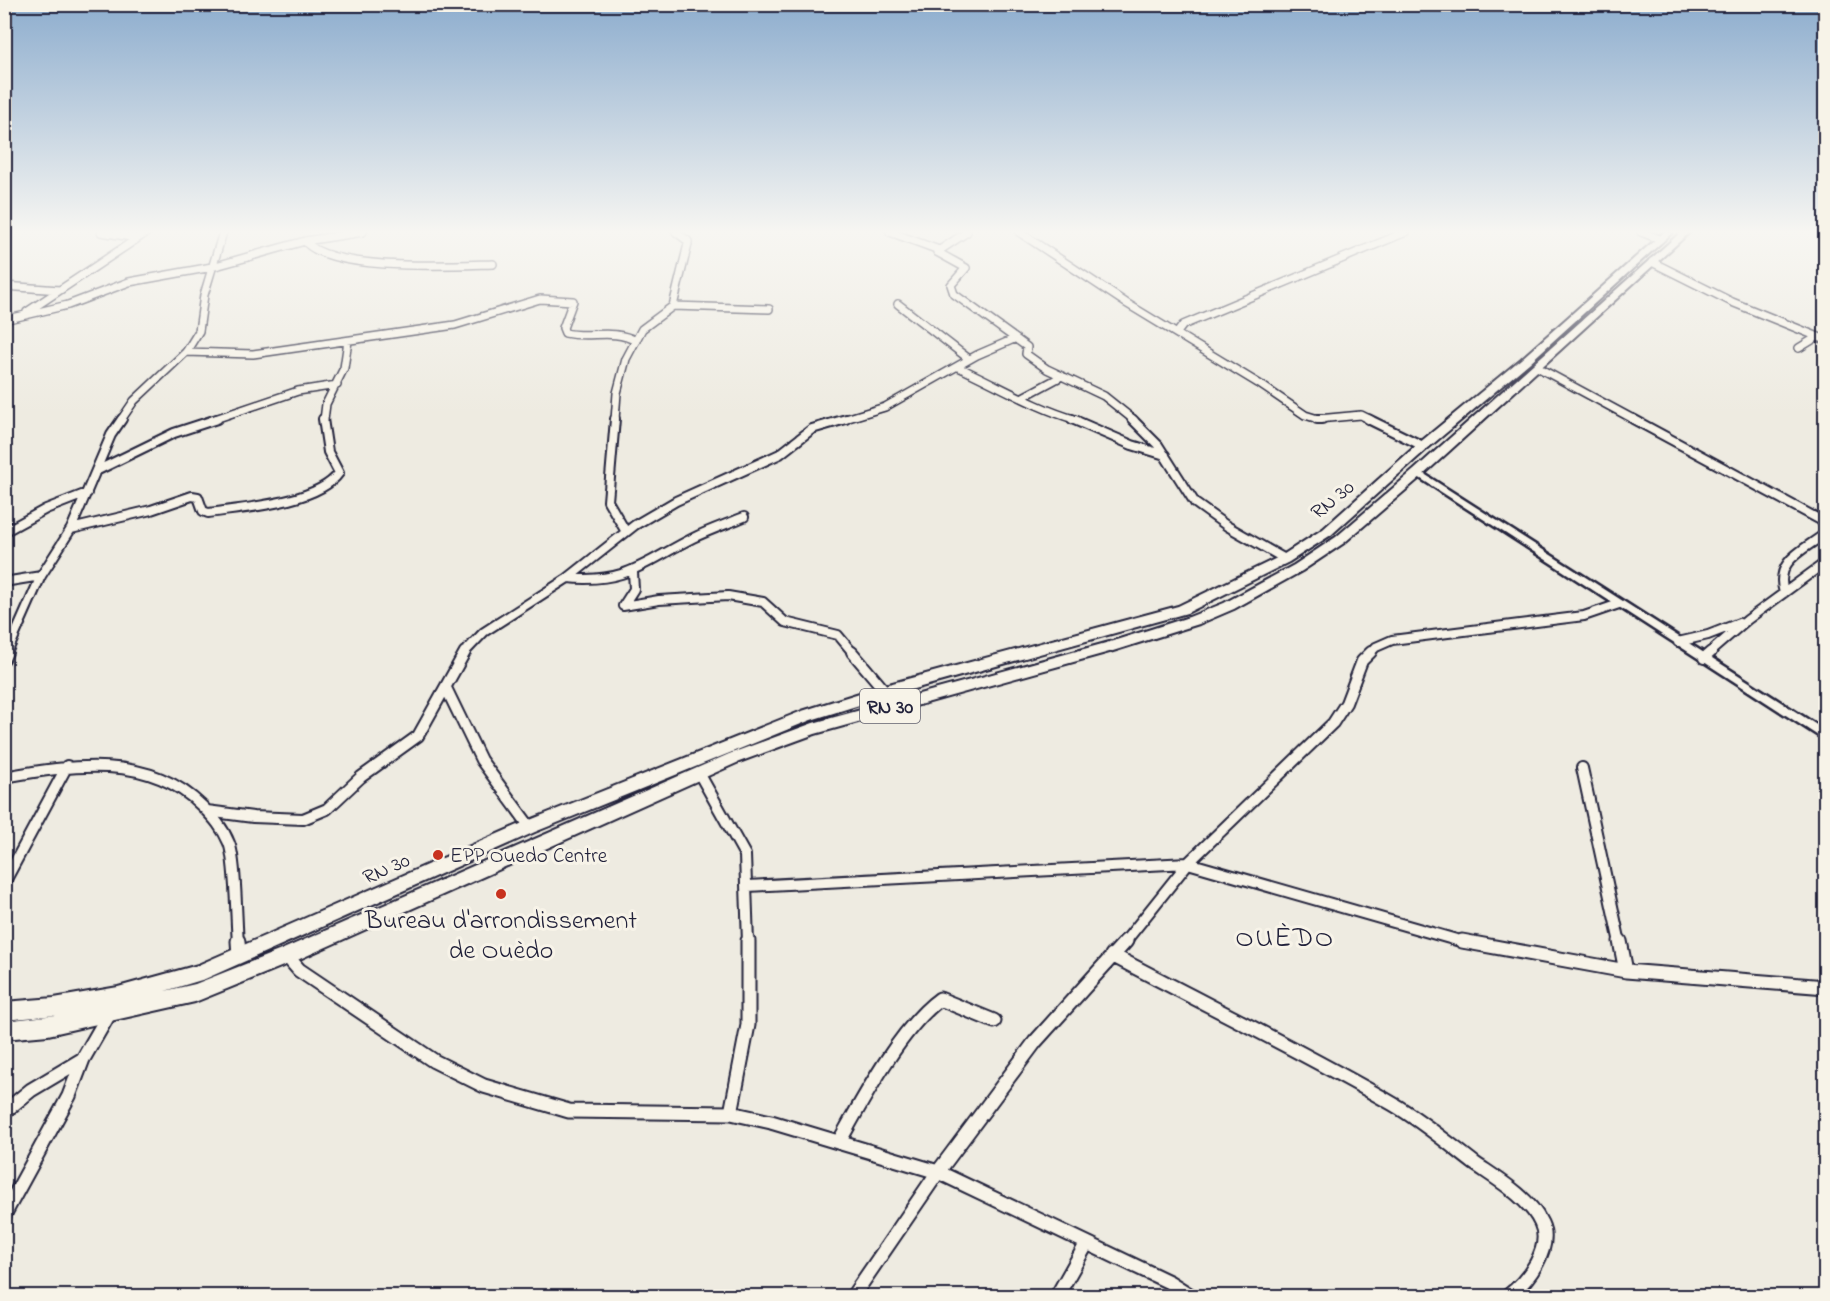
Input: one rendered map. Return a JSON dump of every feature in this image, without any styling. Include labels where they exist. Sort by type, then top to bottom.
[{"type":"main road","name":"RN 30","points":[[4,1011],[54,1007],[118,996],[199,973],[530,826],[807,715],[885,691],[1182,610],[1285,559],[1327,532],[1423,446],[1525,362],[1601,293]]},
{"type":"main road","name":"RN 30","points":[[4,1030],[48,1026],[195,993],[287,956],[699,773],[824,726],[1194,621],[1253,594],[1340,540],[1618,293]]},
{"type":"street","points":[[4,326],[56,293]]},
{"type":"street","points":[[4,320],[68,305],[101,293]]},
{"type":"street","points":[[4,659],[41,576],[71,529],[111,435],[129,407],[186,352],[199,331],[205,293]]},
{"type":"street","points":[[673,306],[676,293]]},
{"type":"street","points":[[954,293],[1027,347],[1026,354],[1039,365],[1112,401],[1165,455],[1182,488],[1194,502],[1214,518],[1285,559]]},
{"type":"street","points":[[1111,293],[1305,415],[1318,419],[1351,415],[1369,417],[1423,446]]},
{"type":"street","points":[[1177,333],[1183,325],[1260,293]]},
{"type":"street","points":[[1713,293],[1826,340]]},
{"type":"street","points":[[186,352],[253,354],[455,325],[529,301],[559,298],[573,302],[563,328],[565,333],[576,336],[623,333],[636,341]]},
{"type":"street","points":[[898,304],[969,359]]},
{"type":"street","points":[[626,532],[611,510],[608,501],[608,484],[617,393],[626,359],[645,325],[673,306],[769,309]]},
{"type":"street","points":[[1799,348],[1817,337]]},
{"type":"street","points":[[207,811],[253,817],[303,819],[317,815],[327,809],[361,777],[418,736],[466,650],[484,632],[568,578],[626,532],[676,501],[780,454],[812,429],[885,407],[969,359],[1014,339]]},
{"type":"street","points":[[71,529],[151,510],[192,496],[198,497],[203,511],[208,513],[293,499],[321,491],[339,476],[328,452],[324,416],[326,404],[344,368],[348,340]]},
{"type":"street","points":[[958,367],[1023,397],[1042,410],[1083,422],[1132,445],[1165,455]]},
{"type":"street","points":[[1537,367],[1826,523]]},
{"type":"street","points":[[1023,397],[1062,376]]},
{"type":"street","points":[[96,471],[174,434],[298,391],[337,385]]},
{"type":"street","points":[[1418,473],[1826,737]]},
{"type":"street","points":[[4,532],[46,509],[87,493]]},
{"type":"street","points":[[568,578],[581,581],[633,572],[693,538],[744,518]]},
{"type":"street","points":[[1784,593],[1780,579],[1784,565],[1826,533]]},
{"type":"street","points":[[1704,658],[1747,620],[1826,561]]},
{"type":"street","points":[[633,572],[634,589],[623,606],[659,600],[728,596],[763,602],[785,622],[838,635],[885,691]]},
{"type":"street","points":[[4,582],[41,576]]},
{"type":"street","points":[[853,1296],[938,1172],[1035,1042],[1134,932],[1188,863],[1333,723],[1346,703],[1362,661],[1376,647],[1392,640],[1584,616],[1619,604]]},
{"type":"street","points":[[1678,642],[1708,635],[1747,620]]},
{"type":"street","points":[[446,688],[481,760],[530,826]]},
{"type":"street","points":[[4,883],[67,766]]},
{"type":"street","points":[[4,777],[67,766],[119,767],[164,778],[194,798],[219,823],[232,854],[239,956]]},
{"type":"street","points":[[1582,768],[1626,970]]},
{"type":"street","points":[[699,773],[745,855],[748,885],[748,1025],[731,1113]]},
{"type":"street","points":[[748,885],[1188,863],[1483,947],[1626,970],[1826,987]]},
{"type":"street","points":[[1112,955],[1395,1105],[1513,1191],[1534,1211],[1542,1224],[1546,1239],[1539,1259],[1516,1290],[1508,1296]]},
{"type":"street","points":[[287,956],[298,970],[395,1036],[434,1061],[484,1086],[569,1111],[731,1113],[839,1142],[938,1172],[1169,1282],[1191,1296]]},
{"type":"street","points":[[839,1142],[913,1024],[932,1002],[940,999],[994,1021]]},
{"type":"street","points":[[4,1215],[69,1096],[82,1059],[109,1014]]},
{"type":"street","points":[[4,1112],[31,1090],[82,1059]]},
{"type":"street","points":[[1057,1296],[1087,1243]]},
{"type":"place","name":"EPP Ouedo Centre","points":[[438,855]]},
{"type":"place","name":"Bureau d'arrondissement de Ouèdo","points":[[501,894]]},
{"type":"district","name":"OUÈDO","points":[[1285,936]]}]
